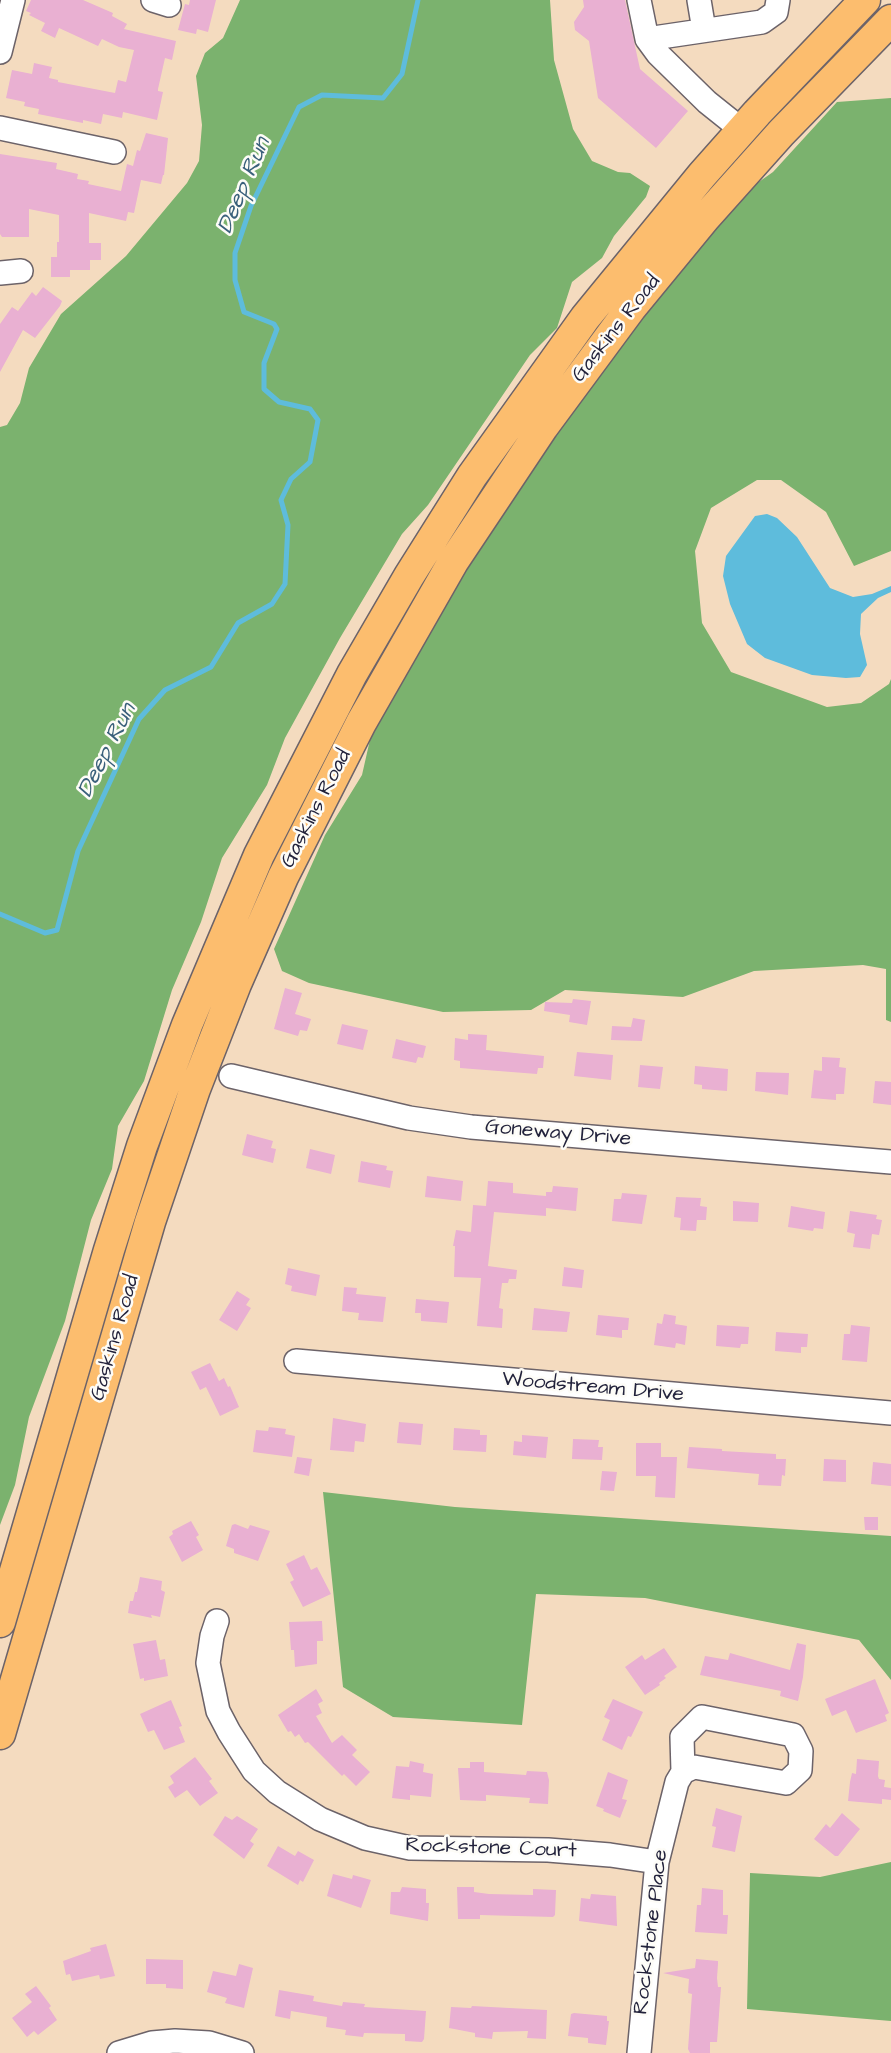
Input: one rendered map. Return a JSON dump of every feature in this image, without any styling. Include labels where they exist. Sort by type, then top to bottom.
[{"type":"main road","name":"Gaskins Road","points":[[0,1622],[142,1146],[222,940],[259,855],[307,758],[409,576],[526,397],[628,263],[742,130],[865,0]]},
{"type":"main road","name":"Gaskins Road","points":[[0,1734],[150,1222],[195,1089],[236,984],[283,877],[360,723],[453,562],[542,427],[631,308],[780,133],[891,20]]},
{"type":"street","points":[[0,52],[13,0]]},
{"type":"street","points":[[639,0],[647,39],[658,54],[707,102],[742,130]]},
{"type":"street","points":[[699,0],[704,30]]},
{"type":"street","points":[[647,39],[762,22],[776,12],[778,0]]},
{"type":"street","points":[[0,128],[114,152]]},
{"type":"street","name":"Goneway Drive","points":[[231,1076],[409,1118],[471,1127],[891,1163]]},
{"type":"street","name":"Woodstream Drive","points":[[296,1361],[891,1413]]},
{"type":"street","name":"Rockstone Court","points":[[217,1622],[208,1663],[218,1711],[254,1771],[277,1792],[320,1819],[365,1838],[410,1847],[548,1850],[657,1862]]},
{"type":"street","name":"Rockstone Place","points":[[639,2053],[657,1862],[674,1793],[683,1772],[682,1737],[702,1717],[793,1735],[801,1751],[800,1770],[786,1783],[694,1767],[683,1772]]},
{"type":"street","points":[[119,2053],[152,2043],[175,2040],[209,2043],[242,2053]]},
{"type":"green space","points":[[240,0],[550,0],[554,60],[573,129],[592,161],[618,172],[630,173],[650,186],[646,197],[614,236],[602,258],[572,282],[557,328],[530,355],[428,505],[402,534],[285,738],[267,785],[222,858],[201,922],[172,990],[144,1081],[118,1126],[112,1169],[91,1220],[65,1321],[29,1417],[15,1485],[0,1525],[0,427],[7,425],[20,403],[29,368],[61,314],[126,256],[187,183],[199,161],[202,125],[196,76],[205,53],[223,38]]},
{"type":"green space","points":[[891,98],[891,551],[854,566],[826,512],[781,480],[757,480],[711,508],[695,551],[702,623],[731,672],[827,707],[861,703],[889,684],[891,679],[891,1022],[886,1020],[886,969],[863,965],[754,971],[683,997],[565,990],[531,1010],[443,1012],[309,983],[282,971],[274,949],[325,835],[362,775],[374,722],[441,603],[604,364],[746,191],[773,172],[837,102]]},
{"type":"green space","points":[[323,1492],[455,1507],[891,1536],[891,1680],[859,1640],[645,1598],[536,1594],[522,1725],[393,1717],[343,1687]]},
{"type":"green space","points":[[891,1862],[891,2021],[747,2009],[750,1873],[820,1877]]},
{"type":"water","points":[[767,514],[777,518],[797,537],[830,588],[853,597],[872,594],[891,586],[891,592],[878,598],[861,614],[860,634],[867,665],[860,677],[812,675],[765,658],[747,644],[730,604],[723,576],[726,556],[755,516]]},
{"type":"building","points":[[31,0],[83,0],[113,13],[112,16],[127,24],[124,29],[176,41],[172,60],[165,58],[158,89],[163,92],[157,120],[123,112],[122,118],[103,114],[101,124],[83,120],[83,123],[38,114],[39,109],[24,106],[25,102],[6,98],[12,70],[32,74],[34,63],[52,67],[49,78],[58,82],[115,93],[118,80],[126,82],[134,50],[102,39],[98,46],[59,28],[55,38],[41,31],[45,23],[26,11]]},
{"type":"building","points":[[190,0],[216,0],[208,32],[197,29],[196,34],[178,30],[185,4],[189,5]]},
{"type":"building","points":[[583,0],[625,0],[640,69],[688,111],[656,148],[598,98],[589,41],[575,30],[574,22],[584,7]]},
{"type":"building","points":[[146,133],[168,138],[161,184],[141,180],[134,213],[128,212],[126,221],[89,213],[89,243],[101,243],[101,260],[90,260],[90,270],[70,270],[70,277],[51,277],[51,257],[57,257],[59,242],[59,215],[29,209],[29,237],[2,237],[0,154],[57,163],[56,169],[78,174],[77,179],[89,181],[88,184],[121,191],[127,164],[133,166],[137,150],[140,151]]},
{"type":"building","points":[[43,287],[62,301],[60,306],[35,338],[23,330],[0,372],[0,324],[12,307],[18,311],[32,292],[36,296]]},
{"type":"building","points":[[285,988],[302,993],[295,1014],[311,1019],[307,1031],[300,1030],[298,1036],[274,1029]]},
{"type":"building","points":[[573,999],[591,1001],[587,1025],[569,1022],[570,1015],[544,1011],[545,1002],[572,1003]]},
{"type":"building","points":[[633,1018],[645,1020],[642,1041],[611,1040],[612,1026],[631,1027]]},
{"type":"building","points":[[342,1024],[368,1030],[363,1050],[337,1044]]},
{"type":"building","points":[[468,1034],[487,1035],[486,1050],[544,1056],[543,1068],[538,1068],[537,1074],[460,1068],[460,1061],[454,1060],[455,1038],[468,1040]]},
{"type":"building","points":[[396,1039],[426,1046],[423,1058],[418,1057],[416,1063],[392,1058]]},
{"type":"building","points":[[577,1052],[613,1055],[611,1080],[574,1076]]},
{"type":"building","points":[[822,1057],[840,1058],[839,1067],[846,1068],[844,1094],[836,1094],[836,1100],[811,1098],[814,1070],[822,1071]]},
{"type":"building","points":[[640,1065],[663,1067],[660,1089],[638,1087]]},
{"type":"building","points":[[695,1066],[728,1069],[727,1091],[702,1089],[702,1085],[694,1084]]},
{"type":"building","points":[[756,1072],[789,1073],[788,1095],[755,1091]]},
{"type":"building","points":[[875,1081],[891,1082],[891,1105],[873,1103]]},
{"type":"building","points":[[247,1134],[273,1141],[271,1148],[276,1149],[273,1163],[242,1155]]},
{"type":"building","points":[[310,1149],[335,1155],[331,1174],[306,1168]]},
{"type":"building","points":[[361,1161],[387,1166],[386,1170],[393,1171],[390,1188],[358,1182]]},
{"type":"building","points":[[427,1176],[463,1181],[461,1201],[425,1197]]},
{"type":"building","points":[[488,1181],[513,1183],[513,1193],[546,1196],[546,1192],[552,1192],[553,1186],[578,1188],[576,1211],[546,1208],[546,1216],[494,1212],[488,1266],[517,1270],[516,1279],[502,1283],[499,1308],[503,1309],[502,1328],[477,1326],[481,1278],[454,1277],[453,1246],[456,1230],[471,1232],[473,1205],[486,1206]]},
{"type":"building","points":[[622,1193],[647,1195],[642,1224],[612,1221],[614,1199],[621,1199]]},
{"type":"building","points":[[676,1197],[701,1198],[700,1206],[707,1207],[706,1220],[697,1220],[696,1231],[680,1230],[681,1218],[674,1217]]},
{"type":"building","points":[[733,1201],[759,1203],[758,1222],[733,1221]]},
{"type":"building","points":[[791,1206],[825,1212],[823,1229],[814,1228],[813,1231],[788,1227]]},
{"type":"building","points":[[850,1211],[877,1215],[876,1219],[882,1220],[879,1235],[872,1234],[870,1249],[853,1247],[855,1234],[847,1232]]},
{"type":"building","points":[[564,1267],[584,1270],[582,1288],[562,1286]]},
{"type":"building","points":[[288,1268],[320,1275],[316,1296],[291,1291],[292,1286],[285,1284]]},
{"type":"building","points":[[344,1287],[357,1288],[356,1294],[386,1297],[383,1322],[358,1320],[359,1313],[342,1311]]},
{"type":"building","points":[[237,1291],[250,1299],[246,1305],[251,1308],[237,1331],[219,1320]]},
{"type":"building","points":[[416,1299],[449,1302],[447,1323],[421,1321],[421,1313],[415,1313]]},
{"type":"building","points":[[534,1308],[570,1312],[567,1332],[532,1330]]},
{"type":"building","points":[[664,1314],[676,1316],[675,1324],[687,1326],[685,1345],[676,1343],[675,1348],[654,1345],[657,1323],[662,1324]]},
{"type":"building","points":[[598,1315],[629,1318],[628,1330],[622,1330],[622,1338],[596,1335]]},
{"type":"building","points":[[717,1325],[749,1327],[748,1344],[741,1344],[740,1348],[716,1346]]},
{"type":"building","points":[[851,1325],[870,1327],[867,1362],[842,1360],[844,1334],[850,1334]]},
{"type":"building","points":[[776,1332],[808,1334],[807,1347],[801,1347],[801,1353],[775,1351]]},
{"type":"building","points":[[210,1363],[219,1381],[224,1378],[228,1387],[230,1386],[239,1407],[220,1416],[206,1387],[200,1390],[191,1372]]},
{"type":"building","points":[[333,1418],[366,1424],[364,1442],[355,1441],[354,1452],[330,1450]]},
{"type":"building","points":[[399,1422],[423,1424],[421,1445],[397,1443]]},
{"type":"building","points":[[269,1427],[286,1429],[285,1434],[295,1436],[292,1457],[253,1452],[256,1430],[268,1431]]},
{"type":"building","points":[[454,1428],[480,1430],[480,1435],[487,1435],[486,1452],[453,1450]]},
{"type":"building","points":[[522,1435],[548,1437],[546,1458],[513,1455],[514,1441],[522,1442]]},
{"type":"building","points":[[573,1439],[599,1440],[598,1447],[603,1447],[602,1460],[572,1459]]},
{"type":"building","points":[[636,1443],[661,1443],[661,1457],[677,1457],[675,1498],[655,1497],[656,1476],[636,1476]]},
{"type":"building","points":[[689,1447],[776,1454],[776,1459],[786,1459],[785,1476],[782,1475],[781,1486],[758,1485],[759,1474],[687,1468]]},
{"type":"building","points":[[297,1457],[312,1459],[309,1476],[294,1473]]},
{"type":"building","points":[[824,1459],[846,1460],[846,1482],[823,1481]]},
{"type":"building","points":[[873,1462],[891,1464],[891,1486],[871,1484]]},
{"type":"building","points":[[602,1471],[617,1472],[614,1491],[600,1490]]},
{"type":"building","points":[[864,1517],[878,1517],[878,1530],[865,1530]]},
{"type":"building","points":[[191,1521],[203,1550],[182,1562],[169,1537],[173,1534],[172,1531]]},
{"type":"building","points":[[232,1525],[248,1529],[250,1525],[270,1531],[258,1561],[234,1553],[234,1549],[226,1546]]},
{"type":"building","points":[[304,1555],[311,1570],[317,1567],[331,1594],[303,1607],[290,1582],[294,1580],[286,1564]]},
{"type":"building","points":[[140,1577],[162,1581],[161,1590],[165,1592],[160,1617],[128,1613]]},
{"type":"building","points":[[322,1621],[323,1641],[317,1641],[317,1664],[295,1667],[289,1622]]},
{"type":"building","points":[[156,1640],[160,1660],[165,1659],[168,1676],[144,1681],[144,1678],[140,1679],[133,1644]]},
{"type":"building","points":[[797,1643],[806,1645],[798,1701],[780,1696],[781,1691],[700,1675],[705,1656],[728,1660],[730,1653],[790,1670]]},
{"type":"building","points":[[664,1648],[677,1667],[664,1676],[666,1678],[660,1685],[645,1695],[625,1667],[642,1655],[645,1660]]},
{"type":"building","points":[[875,1679],[889,1713],[885,1715],[887,1721],[856,1733],[846,1710],[832,1716],[825,1699]]},
{"type":"building","points":[[316,1689],[323,1701],[318,1704],[322,1713],[316,1716],[332,1743],[342,1735],[357,1750],[352,1755],[370,1772],[356,1786],[308,1742],[305,1743],[299,1734],[295,1737],[291,1731],[288,1732],[278,1715]]},
{"type":"building","points":[[613,1699],[643,1712],[622,1750],[602,1740],[610,1720],[604,1717]]},
{"type":"building","points":[[171,1700],[182,1726],[179,1727],[185,1742],[164,1750],[154,1730],[148,1732],[140,1714]]},
{"type":"building","points":[[195,1757],[212,1779],[209,1781],[218,1793],[200,1806],[187,1790],[175,1798],[168,1787],[174,1783],[170,1776]]},
{"type":"building","points":[[857,1759],[879,1761],[878,1776],[879,1779],[885,1780],[884,1787],[891,1788],[891,1800],[882,1799],[882,1804],[848,1801],[852,1773],[856,1774]]},
{"type":"building","points":[[410,1761],[424,1764],[423,1772],[433,1774],[431,1797],[410,1795],[410,1800],[392,1798],[396,1766],[409,1767]]},
{"type":"building","points":[[470,1762],[484,1762],[484,1772],[526,1775],[527,1771],[547,1772],[548,1804],[529,1803],[530,1798],[486,1795],[486,1801],[460,1800],[458,1768],[470,1768]]},
{"type":"building","points":[[608,1772],[628,1780],[622,1799],[627,1800],[620,1818],[596,1806]]},
{"type":"building","points":[[716,1808],[742,1816],[735,1852],[712,1847],[716,1827],[712,1826]]},
{"type":"building","points":[[842,1813],[860,1829],[838,1856],[835,1856],[814,1839],[826,1824],[830,1828]]},
{"type":"building","points":[[225,1816],[232,1820],[237,1816],[258,1829],[250,1841],[254,1844],[244,1859],[213,1835]]},
{"type":"building","points":[[278,1846],[295,1856],[298,1851],[314,1860],[303,1882],[300,1880],[298,1885],[267,1866]]},
{"type":"building","points":[[333,1874],[352,1879],[353,1875],[371,1880],[361,1908],[327,1896]]},
{"type":"building","points":[[402,1887],[426,1889],[426,1903],[429,1903],[428,1921],[390,1914],[391,1892],[400,1892]]},
{"type":"building","points":[[457,1887],[474,1887],[474,1892],[489,1894],[533,1895],[533,1889],[556,1890],[555,1915],[480,1915],[480,1919],[458,1919]]},
{"type":"building","points":[[702,1888],[723,1890],[723,1915],[728,1915],[727,1934],[695,1932],[697,1905],[701,1905]]},
{"type":"building","points":[[591,1894],[616,1896],[617,1926],[579,1921],[581,1898],[590,1899]]},
{"type":"building","points":[[106,1944],[115,1976],[100,1979],[99,1975],[72,1981],[70,1974],[66,1975],[63,1961],[91,1951],[90,1948]]},
{"type":"building","points":[[146,1959],[183,1960],[183,1989],[166,1988],[166,1984],[146,1984]]},
{"type":"building","points":[[696,1959],[718,1961],[718,1987],[721,1987],[717,2042],[710,2042],[710,2053],[690,2053],[688,2049],[692,1994],[688,1993],[689,1979],[663,1973],[695,1968]]},
{"type":"building","points":[[239,1964],[253,1968],[244,2008],[225,2003],[227,1998],[207,1992],[213,1971],[236,1976]]},
{"type":"building","points":[[36,1986],[51,2006],[49,2008],[57,2020],[38,2035],[34,2031],[27,2037],[12,2018],[32,2002],[25,1994]]},
{"type":"building","points":[[279,1990],[314,1996],[313,2001],[342,2006],[343,2002],[365,2004],[364,2007],[426,2011],[424,2039],[422,2042],[405,2041],[405,2034],[364,2033],[363,2037],[345,2035],[346,2030],[326,2027],[327,2017],[291,2011],[290,2019],[275,2016]]},
{"type":"building","points":[[451,2007],[547,2010],[546,2039],[527,2038],[528,2031],[493,2032],[492,2039],[475,2037],[475,2033],[449,2028]]},
{"type":"building","points":[[571,2014],[607,2016],[609,2021],[606,2045],[588,2043],[588,2038],[568,2036]]},
{"type":"waterway","name":"Deep Run","points":[[0,914],[45,933],[57,930],[78,851],[139,719],[165,690],[211,667],[238,623],[272,604],[285,584],[288,525],[281,500],[291,479],[310,462],[318,420],[310,409],[279,402],[264,389],[264,363],[277,329],[274,324],[244,312],[235,280],[235,253],[251,206],[299,107],[322,95],[383,98],[402,74],[418,0]]}]
